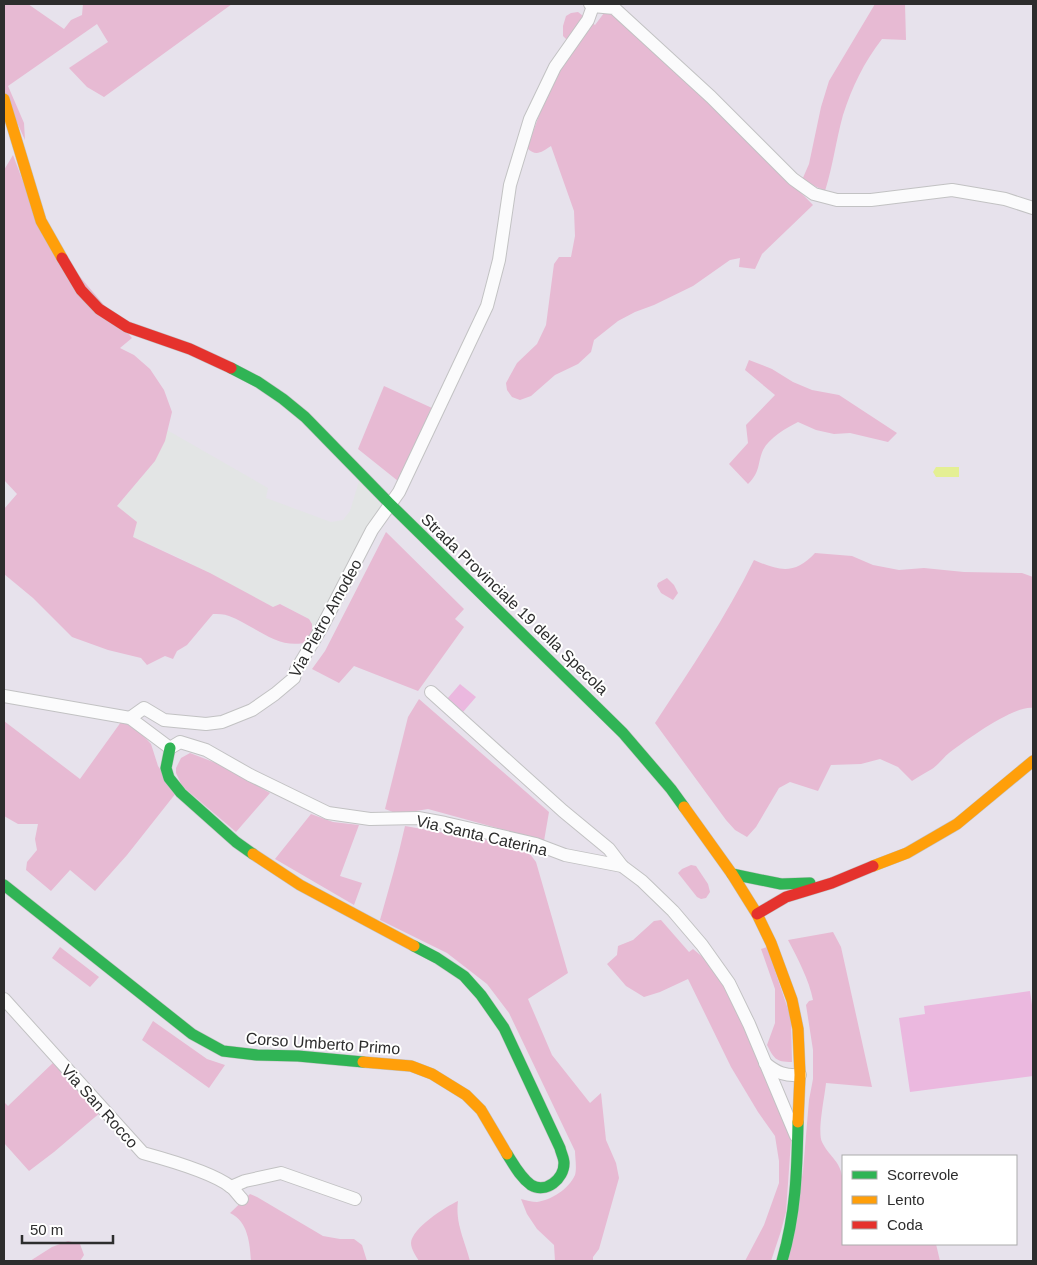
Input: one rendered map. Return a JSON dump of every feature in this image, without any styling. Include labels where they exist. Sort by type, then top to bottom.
[{"type":"street","points":[[390,504],[399,492],[487,306],[499,260],[510,185],[530,119],[555,67],[588,20],[591,5],[616,6],[793,179],[814,194],[837,200],[871,200],[952,190],[1005,199],[1033,208]]},
{"type":"street","name":"Strada Provinciale 19 della Specola","points":[[4,99],[41,221],[81,290],[99,309],[126,327],[190,349],[226,365],[283,398],[317,429],[390,504],[623,733],[671,790],[732,874],[757,914],[771,942],[792,1000],[798,1029],[800,1089],[796,1191],[790,1233],[782,1261]]},
{"type":"street","name":"Via Pietro Amodeo","points":[[130,718],[144,708],[164,720],[190,724],[222,722],[252,710],[275,694],[294,678],[296,670],[322,627],[372,530],[390,504]]},
{"type":"street","points":[[431,692],[608,849],[622,866]]},
{"type":"street","points":[[4,696],[130,718],[170,748]]},
{"type":"street","name":"Via Santa Caterina","points":[[170,748],[180,742],[206,750],[250,775],[328,813],[370,818],[418,818],[536,844],[566,855],[622,866],[658,896],[702,945],[729,983],[749,1024],[797,1138]]},
{"type":"street","name":"Corso Umberto Primo","points":[[4,885],[192,1034],[223,1051],[411,1066],[432,1074],[466,1095],[481,1110],[523,1178],[533,1186],[546,1187],[560,1178],[564,1164],[560,1148],[504,1028],[481,995],[464,976],[437,958],[300,885],[236,842],[181,793],[169,778],[166,768],[170,748]]},
{"type":"street","points":[[757,914],[786,897],[832,883],[907,853],[957,824],[1033,762]]},
{"type":"street","points":[[732,874],[781,884],[832,883]]},
{"type":"street","name":"Via San Rocco","points":[[4,1000],[143,1153],[172,1161],[213,1177],[231,1187],[242,1199]]},
{"type":"street","points":[[765,1063],[783,1075],[800,1075]]},
{"type":"street","name":"Via Santa Caterina","points":[[765,1063],[778,1084],[786,1091],[793,1092],[800,1089]]},
{"type":"street","points":[[231,1187],[244,1181],[281,1173],[355,1199]]},
{"type":"shaded area","points":[[4,4],[28,4],[64,29],[71,20],[82,15],[83,4],[232,4],[104,97],[87,87],[69,68],[108,42],[97,24],[8,86],[24,123],[25,140],[4,94]]},
{"type":"shaded area","points":[[875,4],[905,4],[906,40],[882,39],[864,66],[843,115],[825,191],[802,180],[809,164],[821,107],[829,81]]},
{"type":"shaded area","points":[[607,9],[633,30],[773,164],[813,205],[762,254],[755,269],[739,267],[740,258],[730,260],[693,286],[618,321],[594,340],[591,352],[578,364],[555,375],[531,396],[520,400],[512,397],[507,390],[506,383],[517,363],[537,344],[546,325],[554,264],[559,257],[571,257],[575,236],[574,211],[551,146],[542,152],[536,153],[527,148],[567,40],[563,36],[566,16],[578,12],[595,25]]},
{"type":"shaded area","points":[[13,155],[42,232],[132,338],[120,348],[134,355],[150,369],[164,390],[172,412],[165,441],[155,461],[117,506],[137,522],[133,537],[210,573],[273,607],[280,604],[309,619],[312,624],[312,634],[307,642],[287,643],[267,636],[229,616],[213,614],[187,645],[177,651],[173,659],[165,656],[147,665],[141,658],[108,650],[72,637],[33,598],[4,574],[4,509],[17,494],[4,480],[4,170]]},
{"type":"shaded area","points":[[749,360],[772,369],[793,382],[812,390],[839,395],[897,433],[888,442],[850,433],[834,434],[816,430],[798,422],[769,441],[761,455],[757,471],[748,484],[729,464],[748,443],[746,425],[775,395],[745,370]]},
{"type":"shaded area","points":[[384,386],[432,408],[398,481],[358,449]]},
{"type":"shaded area","points":[[167,430],[268,488],[266,498],[331,522],[343,520],[350,511],[359,481],[383,507],[374,516],[312,634],[312,624],[309,619],[281,604],[273,607],[178,557],[133,537],[135,532],[117,506],[155,461]]},
{"type":"shaded area","points":[[936,467],[959,467],[959,477],[936,477],[933,472]]},
{"type":"shaded area","points":[[386,532],[464,609],[455,619],[464,627],[418,691],[354,666],[339,683],[312,669],[325,651]]},
{"type":"shaded area","points":[[815,553],[852,556],[873,565],[899,570],[924,568],[964,572],[1022,573],[1033,577],[1033,708],[1014,712],[990,725],[966,740],[932,769],[912,781],[898,767],[880,759],[861,764],[831,765],[818,791],[790,782],[779,788],[756,827],[747,837],[735,830],[726,820],[655,723],[720,623],[754,560],[771,567],[786,569],[801,565]]},
{"type":"shaded area","points":[[667,578],[674,585],[678,593],[673,600],[661,593],[657,586],[658,583]]},
{"type":"shaded area","points":[[460,684],[476,697],[463,712],[447,699]]},
{"type":"shaded area","points":[[419,699],[549,812],[544,841],[428,809],[398,814],[385,809],[408,717]]},
{"type":"shaded area","points":[[4,721],[80,779],[121,722],[136,728],[151,744],[158,766],[176,793],[127,855],[95,891],[70,870],[51,891],[26,870],[27,862],[37,850],[35,839],[38,824],[18,824],[4,816]]},
{"type":"shaded area","points":[[190,753],[216,763],[270,793],[236,832],[182,786],[176,773],[176,768],[181,758]]},
{"type":"shaded area","points":[[311,814],[333,822],[359,825],[340,876],[362,883],[354,905],[275,859]]},
{"type":"shaded area","points":[[405,826],[496,842],[530,854],[536,862],[568,973],[528,999],[552,1055],[590,1103],[601,1093],[606,1140],[616,1163],[619,1178],[599,1249],[593,1257],[593,1261],[555,1261],[554,1245],[537,1229],[527,1214],[521,1199],[537,1202],[559,1193],[575,1175],[576,1163],[575,1151],[509,1013],[487,984],[447,953],[380,920]]},
{"type":"shaded area","points":[[691,865],[696,866],[708,884],[710,892],[706,898],[701,899],[697,897],[678,873]]},
{"type":"shaded area","points":[[661,920],[689,952],[693,949],[711,964],[735,1005],[791,1141],[786,1212],[771,1261],[745,1261],[764,1225],[779,1183],[779,1161],[775,1136],[731,1067],[688,979],[644,997],[626,986],[607,964],[617,955],[618,946],[633,940],[654,921]]},
{"type":"shaded area","points":[[833,932],[841,947],[872,1087],[826,1083],[821,1137],[824,1147],[839,1166],[842,1176],[842,1245],[936,1245],[940,1261],[788,1261],[803,1171],[809,1100],[813,1079],[813,1050],[806,1005],[809,1001],[813,1000],[806,977],[788,940]]},
{"type":"shaded area","points":[[60,947],[99,977],[90,987],[52,958]]},
{"type":"shaded area","points":[[767,947],[791,1018],[792,1062],[778,1060],[771,1053],[767,1045],[775,1023],[775,989],[761,949]]},
{"type":"shaded area","points":[[1030,991],[1033,1012],[1033,1076],[910,1092],[899,1018],[925,1014],[924,1006]]},
{"type":"shaded area","points":[[153,1021],[207,1059],[225,1065],[209,1088],[142,1040]]},
{"type":"shaded area","points":[[56,1060],[101,1112],[29,1171],[4,1143],[4,1102],[8,1106]]},
{"type":"shaded area","points":[[250,1194],[323,1236],[354,1239],[362,1245],[367,1261],[251,1261],[249,1240],[244,1227],[241,1221],[230,1213]]},
{"type":"shaded area","points":[[458,1201],[459,1224],[470,1261],[419,1261],[412,1248],[413,1237],[430,1219]]},
{"type":"shaded area","points":[[68,1241],[80,1244],[84,1255],[80,1261],[30,1261],[52,1247]]},
{"type":"traffic: fast","points":[[231,368],[258,382],[305,417],[390,504],[623,733],[684,807]]},
{"type":"traffic: fast","points":[[170,748],[166,768],[169,778],[181,793],[236,842],[253,854]]},
{"type":"traffic: fast","points":[[732,874],[781,884],[810,883]]},
{"type":"traffic: fast","points":[[4,885],[192,1034],[223,1051],[363,1062]]},
{"type":"traffic: fast","points":[[414,946],[437,958],[464,976],[481,995],[504,1028],[560,1148],[564,1161],[563,1169],[558,1179],[553,1183],[542,1188],[537,1187],[531,1185],[517,1171],[507,1154]]},
{"type":"traffic: fast","points":[[782,1261],[793,1209],[798,1122]]},
{"type":"traffic: slow","points":[[4,99],[41,221],[62,258]]},
{"type":"traffic: slow","points":[[873,866],[907,853],[957,824],[1033,761]]},
{"type":"traffic: slow","points":[[684,807],[732,874],[757,914],[771,943],[792,1000],[798,1029],[800,1075],[798,1122]]},
{"type":"traffic: slow","points":[[253,854],[300,885],[414,946]]},
{"type":"traffic: slow","points":[[363,1062],[411,1066],[432,1074],[466,1095],[481,1110],[507,1154]]},
{"type":"traffic: jam","points":[[62,258],[81,290],[99,309],[127,327],[190,349],[231,368]]},
{"type":"traffic: jam","points":[[757,914],[786,897],[832,883],[873,866]]}]
